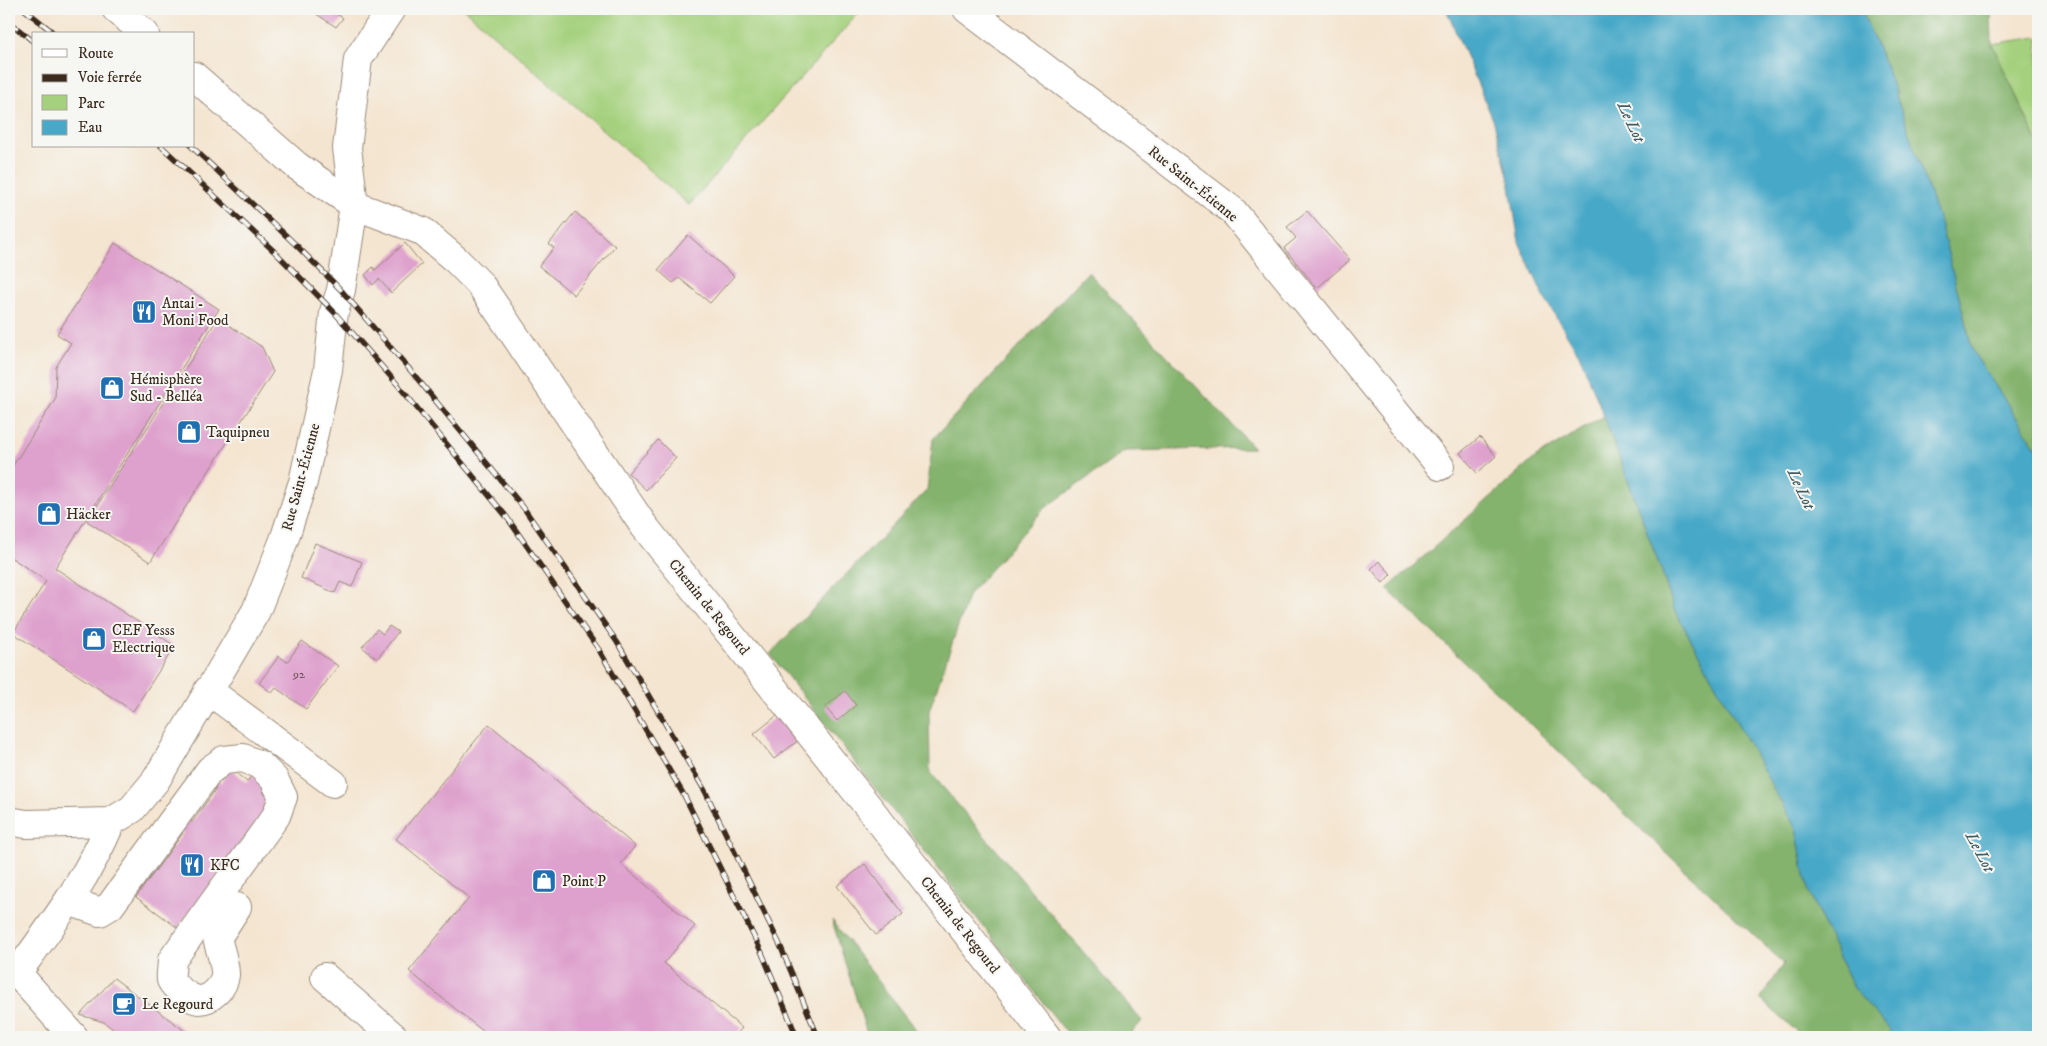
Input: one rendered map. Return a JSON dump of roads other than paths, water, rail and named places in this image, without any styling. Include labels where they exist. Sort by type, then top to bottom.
[{"type":"street","points":[[116,9],[143,32]]},
{"type":"street","name":"Rue Saint-Étienne","points":[[111,822],[132,809],[156,780],[256,612],[284,540],[303,482],[328,370],[334,312],[341,290],[354,205],[347,148],[358,59],[391,9]]},
{"type":"street","name":"Rue Saint-Étienne","points":[[967,9],[1233,211],[1440,466]]},
{"type":"street","name":"Chemin de Regourd","points":[[195,77],[297,166],[354,205],[422,231],[456,260],[480,284],[644,526],[874,814],[1047,1037]]},
{"type":"street","points":[[208,690],[333,783]]},
{"type":"street","points":[[69,901],[100,912],[110,906],[210,770],[224,760],[243,758],[260,765],[274,779],[284,797],[276,816],[172,960],[171,979],[179,989],[190,997],[199,1000],[210,997],[220,987],[225,975],[217,938],[237,907]]},
{"type":"street","points":[[15,825],[111,822],[100,850],[69,901],[17,973],[74,1037]]},
{"type":"street","points":[[325,977],[394,1037]]},
{"type":"water","name":"Le Lot","points":[[1446,9],[1861,9],[1886,67],[1941,226],[1973,352],[2038,450],[2038,1037],[1896,1037],[1853,988],[1808,890],[1796,829],[1674,609],[1662,572],[1580,356],[1545,299],[1519,242],[1509,180],[1494,122]]},
{"type":"railway","points":[[24,9],[53,32]]},
{"type":"railway","points":[[9,22],[32,40]]},
{"type":"railway","points":[[163,148],[277,254],[334,312],[398,385],[506,516],[599,650],[685,797],[762,953],[797,1037]]},
{"type":"railway","points":[[193,148],[341,290],[411,371],[523,507],[617,642],[705,791],[780,945],[818,1037]]},
{"type":"place","name":"Antai - Moni Food","points":[[144,312]]},
{"type":"place","name":"Hémisphère Sud - Belléa","points":[[112,388]]},
{"type":"place","name":"Taquipneu","points":[[189,432]]},
{"type":"place","name":"Häcker","points":[[49,514]]},
{"type":"place","name":"CEF Yesss Electrique","points":[[94,639]]},
{"type":"place","name":"KFC","points":[[192,865]]},
{"type":"place","name":"Point P","points":[[544,881]]},
{"type":"place","name":"Le Regourd","points":[[124,1004]]}]
